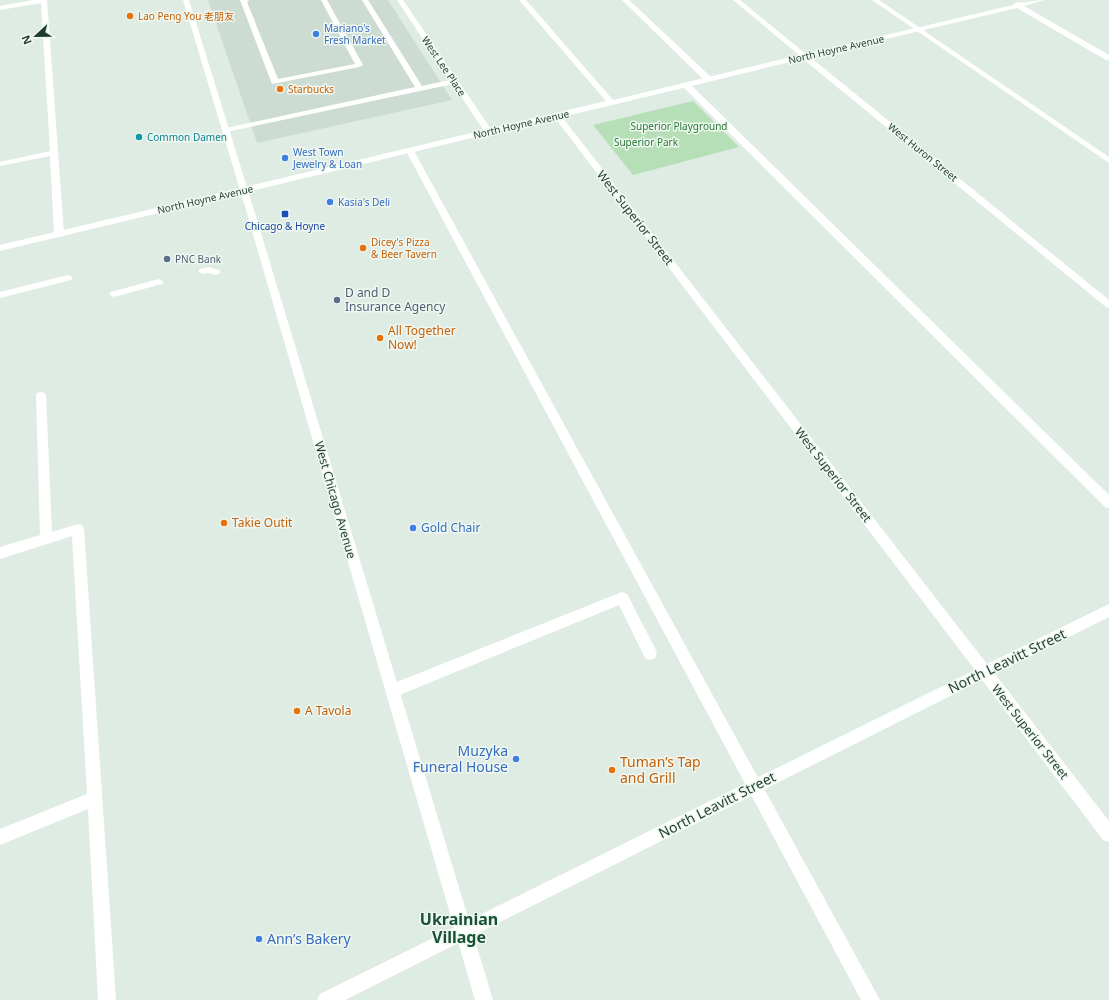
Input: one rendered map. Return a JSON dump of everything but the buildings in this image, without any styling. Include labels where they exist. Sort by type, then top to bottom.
[{"type":"street","points":[[0,8],[44,0],[58,234]]},
{"type":"street","name":"West Chicago Avenue","points":[[186,0],[244,190],[484,1000]]},
{"type":"street","points":[[246,0],[243,1],[275,82],[359,65],[324,0]]},
{"type":"street","points":[[365,0],[420,89]]},
{"type":"street","name":"West Lee Place","points":[[400,0],[489,132]]},
{"type":"street","points":[[522,0],[611,102]]},
{"type":"street","points":[[625,0],[708,79]]},
{"type":"street","name":"West Huron Street","points":[[736,0],[1109,305]]},
{"type":"street","points":[[875,0],[1109,161]]},
{"type":"street","points":[[1010,0],[1109,58]]},
{"type":"street","name":"North Hoyne Avenue","points":[[0,248],[1041,0]]},
{"type":"street","points":[[226,130],[455,81]]},
{"type":"street","points":[[686,85],[1109,503]]},
{"type":"street","name":"West Superior Street","points":[[557,115],[1109,834]]},
{"type":"street","points":[[410,150],[871,1000]]},
{"type":"street","points":[[0,164],[54,153]]},
{"type":"street","points":[[203,271],[209,270],[216,272]]},
{"type":"street","points":[[0,295],[68,278]]},
{"type":"street","points":[[114,294],[159,282]]},
{"type":"street","points":[[41,396],[46,539]]},
{"type":"street","points":[[0,553],[78,529],[107,1000]]},
{"type":"street","points":[[392,691],[622,598],[650,653]]},
{"type":"street","name":"North Leavitt Street","points":[[326,1000],[1109,610]]},
{"type":"street","points":[[0,836],[95,798]]},
{"type":"shaded area","points":[[208,0],[388,0],[452,100],[257,143]]},
{"type":"green space","name":"Superior Park","points":[[693,101],[739,147],[633,175],[593,125]]},
{"type":"place","name":"Lao Peng You 老朋友","points":[[130,16]]},
{"type":"place","name":"Mariano's Fresh Market","points":[[316,34]]},
{"type":"place","name":"Starbucks","points":[[280,89]]},
{"type":"place","name":"Common Damen","points":[[139,137]]},
{"type":"place","name":"West Town Jewelry & Loan","points":[[285,158]]},
{"type":"place","name":"Kasia's Deli","points":[[330,202]]},
{"type":"place","name":"Chicago & Hoyne","points":[[285,214]]},
{"type":"place","name":"Dicey's Pizza & Beer Tavern","points":[[363,248]]},
{"type":"place","name":"PNC Bank","points":[[167,259]]},
{"type":"place","name":"D and D Insurance Agency","points":[[337,300]]},
{"type":"place","name":"All Together Now!","points":[[380,338]]},
{"type":"place","name":"Takie Outit","points":[[224,523]]},
{"type":"place","name":"Gold Chair","points":[[413,528]]},
{"type":"place","name":"A Tavola","points":[[297,711]]},
{"type":"place","name":"Muzyka Funeral House","points":[[516,759]]},
{"type":"place","name":"Tuman’s Tap and Grill","points":[[612,770]]},
{"type":"place","name":"Ann’s Bakery","points":[[259,939]]},
{"type":"district","name":"Ukrainian Village","points":[[459,928]]},
{"type":"park label","name":"Superior Playground","points":[[679,126]]}]
